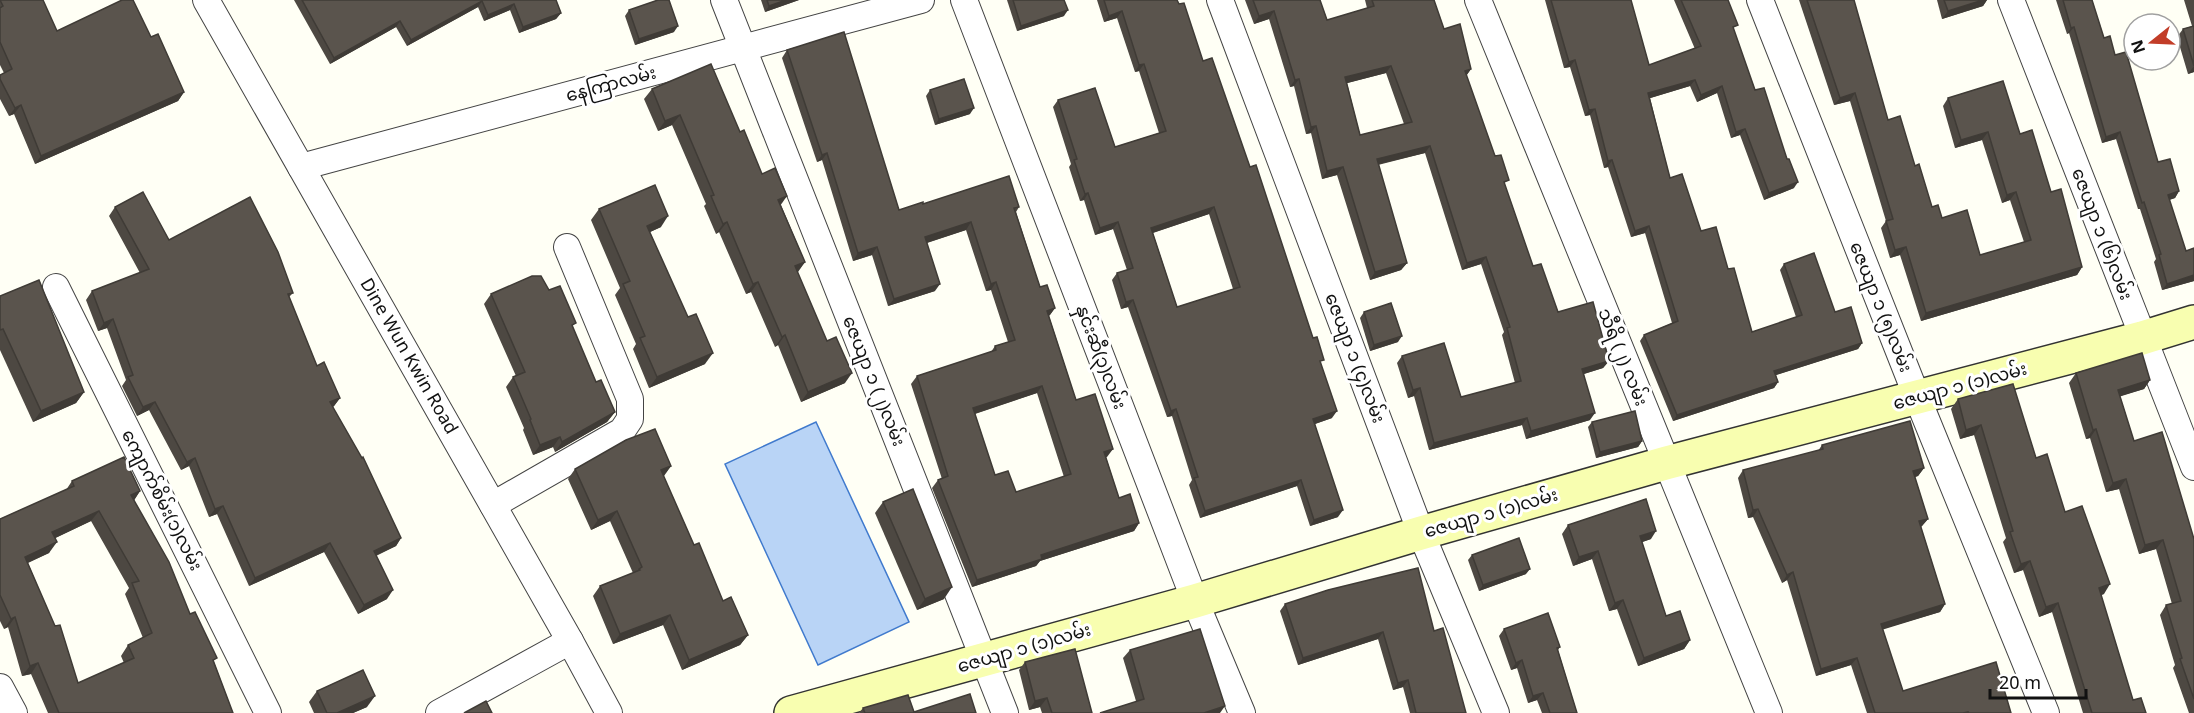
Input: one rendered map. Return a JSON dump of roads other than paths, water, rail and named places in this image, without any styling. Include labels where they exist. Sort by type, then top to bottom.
[{"type":"street","name":"Dine Wun Kwin Road","points":[[206,0],[493,504],[609,713]]},
{"type":"street","name":"ဇေယျာ ၁ (၂)လမ်း","points":[[724,0],[1005,713]]},
{"type":"street","name":"နေကြာလမ်း","points":[[301,167],[921,0]]},
{"type":"street","name":"နှင်းဆီ(၃)လမ်း","points":[[964,0],[1195,601],[1242,713]]},
{"type":"street","name":"ဇေယျာ ၁ (၄)လမ်း","points":[[1220,0],[1421,532],[1496,713]]},
{"type":"street","name":"သီရိ (၂) လမ်း","points":[[1478,0],[1769,713]]},
{"type":"street","name":"ဇေယျာ ၁ (၅)လမ်း","points":[[1760,0],[1917,398],[2046,713]]},
{"type":"street","name":"ဇေယျာ ၁ (၆)လမ်း","points":[[2012,0],[2194,467]]},
{"type":"street","points":[[493,504],[622,431],[630,419],[630,399],[567,247]]},
{"type":"street","name":"ကျောက်စိမ်း(၁)လမ်း","points":[[56,287],[268,713]]},
{"type":"street","name":"ဇေယျာ ၁ (၁)လမ်း","points":[[790,713],[1195,601],[1421,532],[1666,463],[2142,338],[2194,322]]},
{"type":"street","points":[[440,713],[570,641]]},
{"type":"street","points":[[0,687],[14,713]]},
{"type":"water","points":[[816,422],[909,622],[818,665],[725,464]]}]
